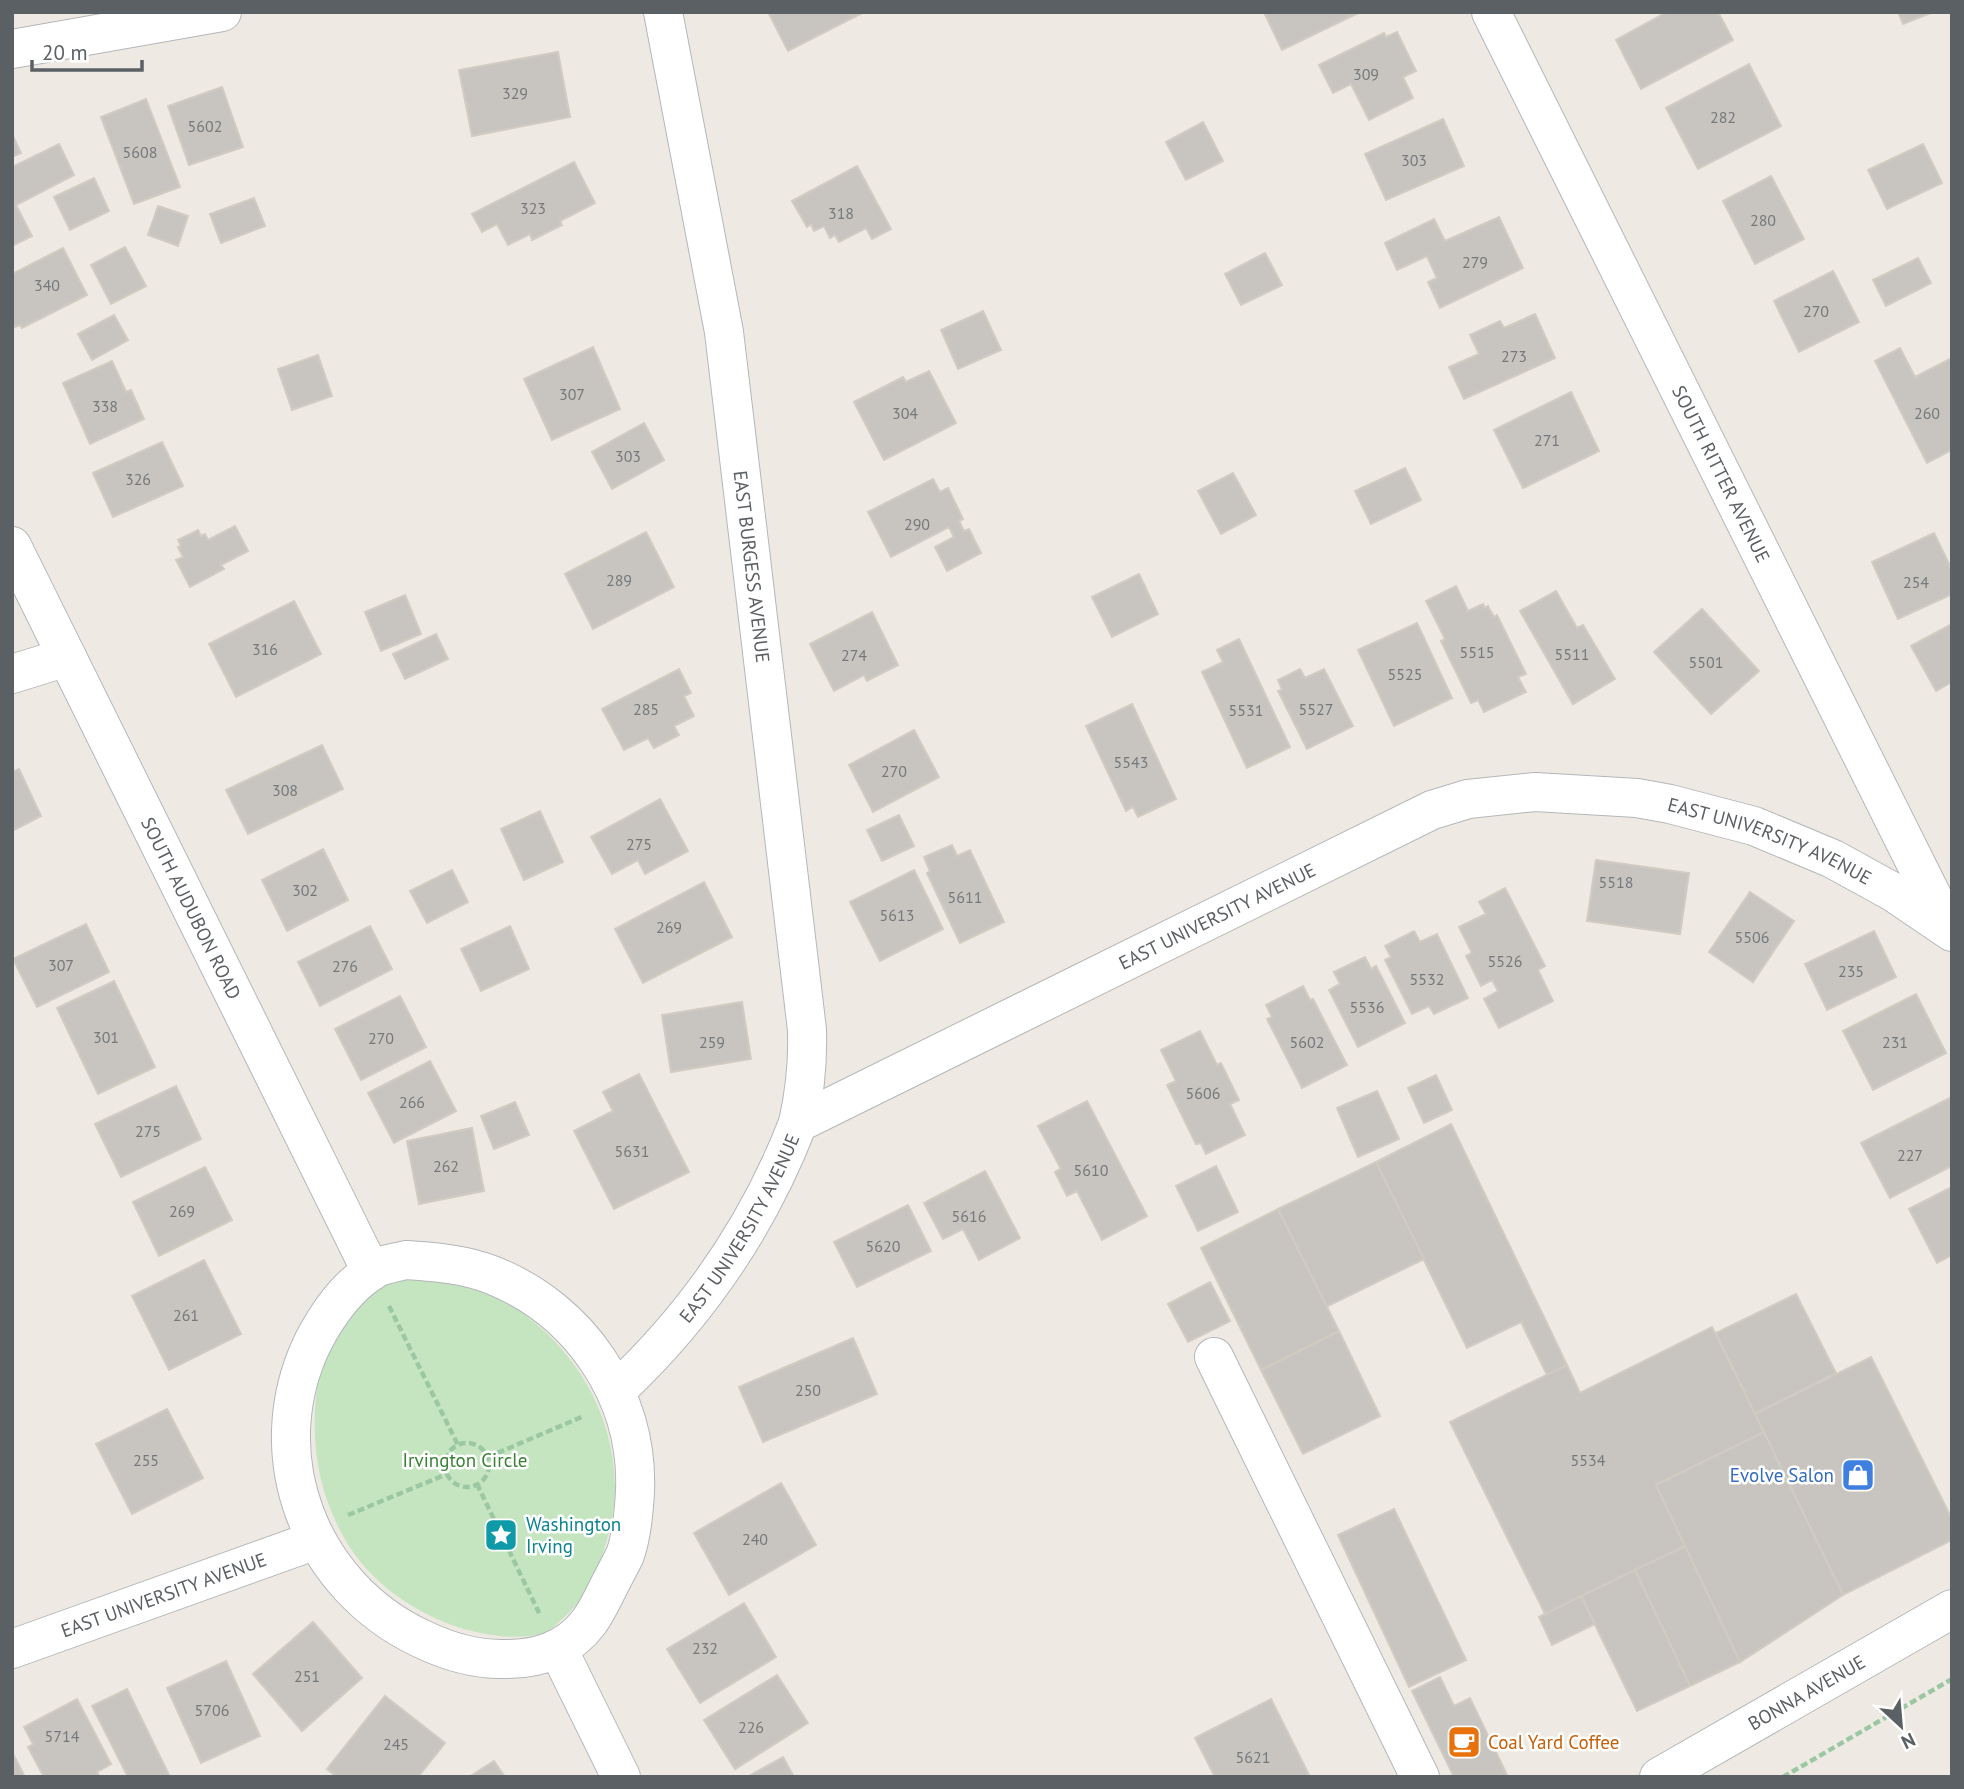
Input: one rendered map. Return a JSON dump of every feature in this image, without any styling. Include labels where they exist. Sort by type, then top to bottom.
[{"type":"street","points":[[12,49],[222,12]]},
{"type":"street","name":"EAST BURGESS AVENUE","points":[[663,12],[724,332],[807,1030],[804,1093],[798,1123]]},
{"type":"street","name":"SOUTH RITTER AVENUE","points":[[1491,12],[1951,934]]},
{"type":"street","name":"SOUTH AUDUBON ROAD","points":[[12,546],[378,1285]]},
{"type":"street","points":[[12,674],[67,657]]},
{"type":"street","name":"EAST UNIVERSITY AVENUE","points":[[602,1402],[665,1343],[738,1247],[760,1209],[798,1123],[1432,810],[1468,799],[1535,792],[1637,798],[1670,804],[1738,821],[1786,838],[1843,864],[1893,892],[1951,934]]},
{"type":"street","points":[[405,1260],[441,1262],[491,1275],[523,1290],[577,1332],[598,1360],[602,1402],[627,1422],[636,1471],[626,1552],[593,1617],[582,1631],[550,1634],[534,1658],[493,1659],[446,1650],[429,1642],[384,1618],[356,1594],[334,1568],[316,1540],[302,1506],[294,1470],[292,1416],[298,1382],[310,1349],[337,1302],[378,1285],[405,1260]]},
{"type":"street","points":[[1214,1357],[1420,1777]]},
{"type":"street","name":"EAST UNIVERSITY AVENUE","points":[[12,1649],[316,1540]]},
{"type":"street","name":"BONNA AVENUE","points":[[1659,1777],[1952,1609]]},
{"type":"street","points":[[550,1634],[621,1777]]},
{"type":"path","points":[[378,1285],[458,1445]]},
{"type":"path","points":[[488,1457],[602,1402]]},
{"type":"path","points":[[472,1443],[485,1451],[488,1457],[488,1471],[477,1484],[459,1486],[447,1474],[447,1456],[458,1445],[472,1443]]},
{"type":"path","points":[[347,1515],[447,1474]]},
{"type":"path","points":[[477,1484],[550,1634]]},
{"type":"path","points":[[1783,1777],[1952,1679]]},
{"type":"green space","name":"Irvington Circle","points":[[421,1275],[480,1288],[514,1307],[538,1325],[578,1370],[605,1424],[612,1453],[615,1484],[607,1539],[599,1567],[580,1600],[547,1632],[516,1637],[484,1634],[464,1629],[417,1609],[388,1589],[363,1565],[341,1532],[331,1511],[318,1467],[315,1444],[316,1398],[324,1349],[357,1306],[374,1291],[394,1281]]},
{"type":"building","points":[[768,12],[864,12],[788,51]]},
{"type":"building","points":[[1264,12],[1358,12],[1358,13],[1282,50]]},
{"type":"building","points":[[1667,12],[1722,12],[1719,14],[1733,40],[1641,89],[1616,40]]},
{"type":"building","points":[[1898,12],[1933,12],[1903,24]]},
{"type":"building","points":[[1397,32],[1416,71],[1403,77],[1413,98],[1369,120],[1351,84],[1333,93],[1319,65],[1384,33],[1386,37]]},
{"type":"building","points":[[558,52],[570,117],[472,136],[459,70]]},
{"type":"building","points":[[1749,64],[1781,126],[1698,169],[1666,108]]},
{"type":"building","points":[[222,87],[243,147],[189,165],[168,106]]},
{"type":"building","points":[[146,99],[180,187],[134,204],[101,117]]},
{"type":"building","points":[[1443,119],[1464,166],[1386,200],[1365,154]]},
{"type":"building","points":[[1203,122],[1223,161],[1186,180],[1166,142]]},
{"type":"building","points":[[12,134],[21,153],[12,157]]},
{"type":"building","points":[[59,144],[74,175],[16,205],[32,236],[12,246],[12,167]]},
{"type":"building","points":[[1923,144],[1942,183],[1887,209],[1868,170]]},
{"type":"building","points":[[574,162],[595,203],[560,221],[562,225],[532,240],[530,234],[508,245],[497,224],[482,232],[472,214]]},
{"type":"building","points":[[857,166],[891,229],[872,239],[866,228],[839,242],[835,235],[830,238],[824,226],[814,231],[811,224],[807,227],[792,201]]},
{"type":"building","points":[[1771,176],[1804,239],[1755,264],[1723,201]]},
{"type":"building","points":[[94,178],[109,211],[70,230],[54,197]]},
{"type":"building","points":[[254,198],[265,226],[221,243],[210,214]]},
{"type":"building","points":[[158,206],[188,216],[178,246],[148,235]]},
{"type":"building","points":[[1499,217],[1523,268],[1440,308],[1428,282],[1437,278],[1427,256],[1397,270],[1385,243],[1434,219],[1445,241]]},
{"type":"building","points":[[125,247],[146,286],[111,304],[91,265]]},
{"type":"building","points":[[63,248],[87,295],[22,328],[20,325],[12,328],[12,274]]},
{"type":"building","points":[[1265,253],[1282,285],[1241,305],[1225,274]]},
{"type":"building","points":[[1918,258],[1931,283],[1886,306],[1873,280]]},
{"type":"building","points":[[1833,271],[1859,322],[1799,352],[1774,301]]},
{"type":"building","points":[[983,311],[1001,350],[958,369],[941,330]]},
{"type":"building","points":[[1535,314],[1555,358],[1464,399],[1449,367],[1479,354],[1470,335],[1500,321],[1504,328]]},
{"type":"building","points":[[114,315],[128,340],[92,360],[78,334]]},
{"type":"building","points":[[593,347],[620,409],[552,440],[524,379]]},
{"type":"building","points":[[1900,348],[1915,377],[1952,358],[1952,450],[1927,463],[1875,361]]},
{"type":"building","points":[[318,355],[332,396],[292,410],[278,369]]},
{"type":"building","points":[[112,361],[126,392],[131,390],[144,419],[90,444],[63,383]]},
{"type":"building","points":[[929,371],[956,423],[884,460],[854,402],[903,377],[906,382]]},
{"type":"building","points":[[1571,392],[1599,451],[1523,488],[1494,430]]},
{"type":"building","points":[[644,423],[664,460],[612,489],[592,452]]},
{"type":"building","points":[[162,442],[183,486],[113,517],[93,473]]},
{"type":"building","points":[[1405,468],[1421,500],[1371,524],[1355,491]]},
{"type":"building","points":[[1233,473],[1256,515],[1221,534],[1198,491]]},
{"type":"building","points":[[933,479],[940,492],[948,488],[963,519],[959,521],[964,531],[969,529],[981,553],[947,571],[935,547],[954,537],[949,527],[891,557],[868,512]]},
{"type":"building","points":[[235,526],[248,551],[221,565],[224,569],[190,587],[176,560],[183,557],[178,540],[198,530],[201,536],[205,534],[208,540]]},
{"type":"building","points":[[646,532],[674,587],[593,629],[565,574]]},
{"type":"building","points":[[1934,533],[1952,570],[1952,594],[1898,619],[1872,562]]},
{"type":"building","points":[[1139,574],[1158,614],[1112,637],[1092,597]]},
{"type":"building","points":[[1456,586],[1468,611],[1483,604],[1485,608],[1488,606],[1494,617],[1497,615],[1526,674],[1518,677],[1526,692],[1484,712],[1478,700],[1471,703],[1441,641],[1445,639],[1426,601]]},
{"type":"building","points":[[1556,591],[1577,628],[1583,625],[1615,679],[1573,704],[1520,611]]},
{"type":"building","points":[[405,595],[421,634],[381,651],[365,612]]},
{"type":"building","points":[[294,601],[321,654],[236,697],[209,644]]},
{"type":"building","points":[[1702,609],[1759,671],[1711,714],[1654,652]]},
{"type":"building","points":[[872,612],[898,665],[867,681],[864,675],[834,691],[810,644]]},
{"type":"building","points":[[1417,623],[1452,698],[1394,726],[1358,650]]},
{"type":"building","points":[[1952,624],[1952,682],[1936,691],[1911,646]]},
{"type":"building","points":[[436,634],[448,659],[405,679],[393,654]]},
{"type":"building","points":[[1239,639],[1290,747],[1247,768],[1202,672],[1223,662],[1217,650]]},
{"type":"building","points":[[679,669],[691,693],[684,696],[694,716],[674,726],[679,735],[654,748],[648,738],[624,750],[602,709]]},
{"type":"building","points":[[1300,669],[1305,678],[1324,669],[1353,726],[1307,749],[1278,691],[1282,690],[1278,680]]},
{"type":"building","points":[[1132,704],[1176,799],[1138,817],[1133,807],[1126,811],[1086,726]]},
{"type":"building","points":[[914,730],[939,777],[873,812],[849,765]]},
{"type":"building","points":[[322,745],[343,789],[248,834],[226,790]]},
{"type":"building","points":[[19,769],[41,816],[12,831],[12,772]]},
{"type":"building","points":[[660,799],[688,851],[645,874],[638,860],[612,874],[591,837]]},
{"type":"building","points":[[540,811],[563,862],[524,880],[501,829]]},
{"type":"building","points":[[899,815],[914,846],[882,861],[867,830]]},
{"type":"building","points":[[952,845],[957,856],[970,850],[1004,922],[960,943],[927,873],[930,871],[924,857]]},
{"type":"building","points":[[323,849],[348,900],[287,931],[262,880]]},
{"type":"building","points":[[1596,860],[1689,873],[1680,934],[1587,921]]},
{"type":"building","points":[[452,870],[468,902],[427,923],[410,891]]},
{"type":"building","points":[[914,870],[943,929],[880,961],[850,902]]},
{"type":"building","points":[[704,882],[732,937],[643,983],[615,929]]},
{"type":"building","points":[[1505,888],[1545,966],[1538,970],[1553,1001],[1499,1028],[1484,999],[1498,991],[1492,980],[1481,986],[1466,956],[1472,953],[1459,927],[1486,914],[1479,902]]},
{"type":"building","points":[[1750,892],[1794,921],[1753,982],[1709,952]]},
{"type":"building","points":[[86,924],[109,972],[37,1007],[13,959]]},
{"type":"building","points":[[370,926],[392,969],[320,1006],[298,962]]},
{"type":"building","points":[[510,926],[529,969],[481,991],[461,949]]},
{"type":"building","points":[[1414,931],[1420,942],[1437,934],[1468,998],[1434,1014],[1429,1006],[1412,1014],[1385,960],[1391,957],[1385,946]]},
{"type":"building","points":[[1874,931],[1896,977],[1827,1010],[1805,964]]},
{"type":"building","points":[[1365,957],[1371,969],[1376,966],[1405,1023],[1358,1047],[1329,990],[1340,984],[1334,972]]},
{"type":"building","points":[[114,981],[155,1067],[98,1094],[57,1008]]},
{"type":"building","points":[[1303,986],[1310,1000],[1313,999],[1347,1065],[1302,1088],[1267,1019],[1272,1017],[1266,1005]]},
{"type":"building","points":[[1916,994],[1946,1053],[1873,1090],[1843,1031]]},
{"type":"building","points":[[400,996],[426,1047],[361,1080],[335,1029]]},
{"type":"building","points":[[742,1002],[751,1059],[671,1072],[662,1015]]},
{"type":"building","points":[[1200,1031],[1217,1065],[1221,1063],[1239,1100],[1230,1104],[1245,1135],[1206,1154],[1201,1143],[1196,1144],[1167,1085],[1176,1081],[1161,1050]]},
{"type":"building","points":[[430,1061],[456,1111],[394,1143],[368,1093]]},
{"type":"building","points":[[639,1074],[689,1172],[614,1209],[574,1131],[613,1111],[603,1092]]},
{"type":"building","points":[[1436,1075],[1452,1110],[1424,1123],[1408,1088]]},
{"type":"building","points":[[176,1086],[201,1139],[121,1177],[95,1124]]},
{"type":"building","points":[[1377,1091],[1399,1139],[1358,1157],[1337,1108]]},
{"type":"building","points":[[1952,1097],[1952,1166],[1890,1198],[1861,1143]]},
{"type":"building","points":[[1087,1101],[1147,1216],[1102,1240],[1077,1191],[1067,1196],[1055,1172],[1061,1169],[1038,1126]]},
{"type":"building","points":[[515,1102],[529,1135],[494,1149],[481,1116]]},
{"type":"building","points":[[1451,1124],[1567,1365],[1547,1375],[1521,1322],[1467,1348],[1376,1162]]},
{"type":"building","points":[[472,1128],[484,1191],[419,1204],[407,1141]]},
{"type":"building","points":[[1376,1162],[1424,1259],[1326,1307],[1278,1209]]},
{"type":"building","points":[[1216,1166],[1238,1212],[1198,1231],[1176,1186]]},
{"type":"building","points":[[205,1167],[232,1220],[159,1256],[133,1202]]},
{"type":"building","points":[[985,1171],[1020,1238],[979,1260],[963,1229],[943,1239],[924,1203]]},
{"type":"building","points":[[1952,1187],[1952,1255],[1937,1263],[1909,1209]]},
{"type":"building","points":[[908,1205],[931,1251],[857,1287],[834,1242]]},
{"type":"building","points":[[1278,1209],[1339,1331],[1261,1370],[1201,1248]]},
{"type":"building","points":[[204,1260],[241,1334],[169,1370],[132,1296]]},
{"type":"building","points":[[1210,1282],[1230,1321],[1188,1342],[1168,1304]]},
{"type":"building","points":[[1796,1294],[1836,1373],[1755,1414],[1716,1333]]},
{"type":"building","points":[[1712,1327],[1764,1432],[1656,1485],[1685,1546],[1545,1614],[1450,1422],[1567,1365],[1580,1393]]},
{"type":"building","points":[[1339,1331],[1380,1416],[1303,1454],[1261,1370]]},
{"type":"building","points":[[853,1338],[877,1394],[763,1442],[739,1387]]},
{"type":"building","name":"Evolve Salon","points":[[1871,1357],[1952,1519],[1952,1540],[1843,1595],[1755,1414]]},
{"type":"building","points":[[167,1409],[203,1478],[132,1514],[96,1444]]},
{"type":"building","points":[[1764,1432],[1843,1595],[1740,1662],[1656,1485]]},
{"type":"building","points":[[781,1483],[816,1545],[729,1595],[694,1533]]},
{"type":"building","points":[[1394,1509],[1466,1660],[1409,1687],[1338,1535]]},
{"type":"building","points":[[1685,1546],[1740,1662],[1690,1686],[1635,1570]]},
{"type":"building","points":[[1635,1570],[1690,1686],[1637,1711],[1581,1596]]},
{"type":"building","points":[[1581,1596],[1595,1624],[1552,1645],[1539,1617]]},
{"type":"building","points":[[744,1603],[776,1657],[700,1703],[667,1649]]},
{"type":"building","points":[[313,1622],[362,1678],[302,1731],[253,1674]]},
{"type":"building","points":[[226,1661],[260,1736],[201,1763],[167,1688]]},
{"type":"building","points":[[777,1675],[808,1723],[735,1769],[704,1720]]},
{"type":"building","name":"Coal Yard Coffee","points":[[1440,1677],[1454,1706],[1470,1698],[1508,1777],[1454,1777],[1412,1691]]},
{"type":"building","points":[[127,1689],[170,1777],[128,1777],[92,1706]]},
{"type":"building","points":[[385,1696],[445,1743],[418,1777],[337,1777],[327,1769]]},
{"type":"building","points":[[77,1699],[111,1764],[97,1772],[100,1777],[44,1777],[28,1747],[33,1744],[24,1727]]},
{"type":"building","points":[[1271,1699],[1310,1777],[1215,1777],[1195,1738]]},
{"type":"building","points":[[12,1752],[25,1777],[12,1777]]},
{"type":"building","points":[[783,1757],[794,1777],[747,1777]]},
{"type":"building","points":[[494,1761],[505,1777],[469,1777]]},
{"type":"place","name":"Evolve Salon","points":[[1858,1475]]},
{"type":"place","name":"Washington Irving","points":[[501,1535]]},
{"type":"place","name":"Coal Yard Coffee","points":[[1464,1742]]}]
